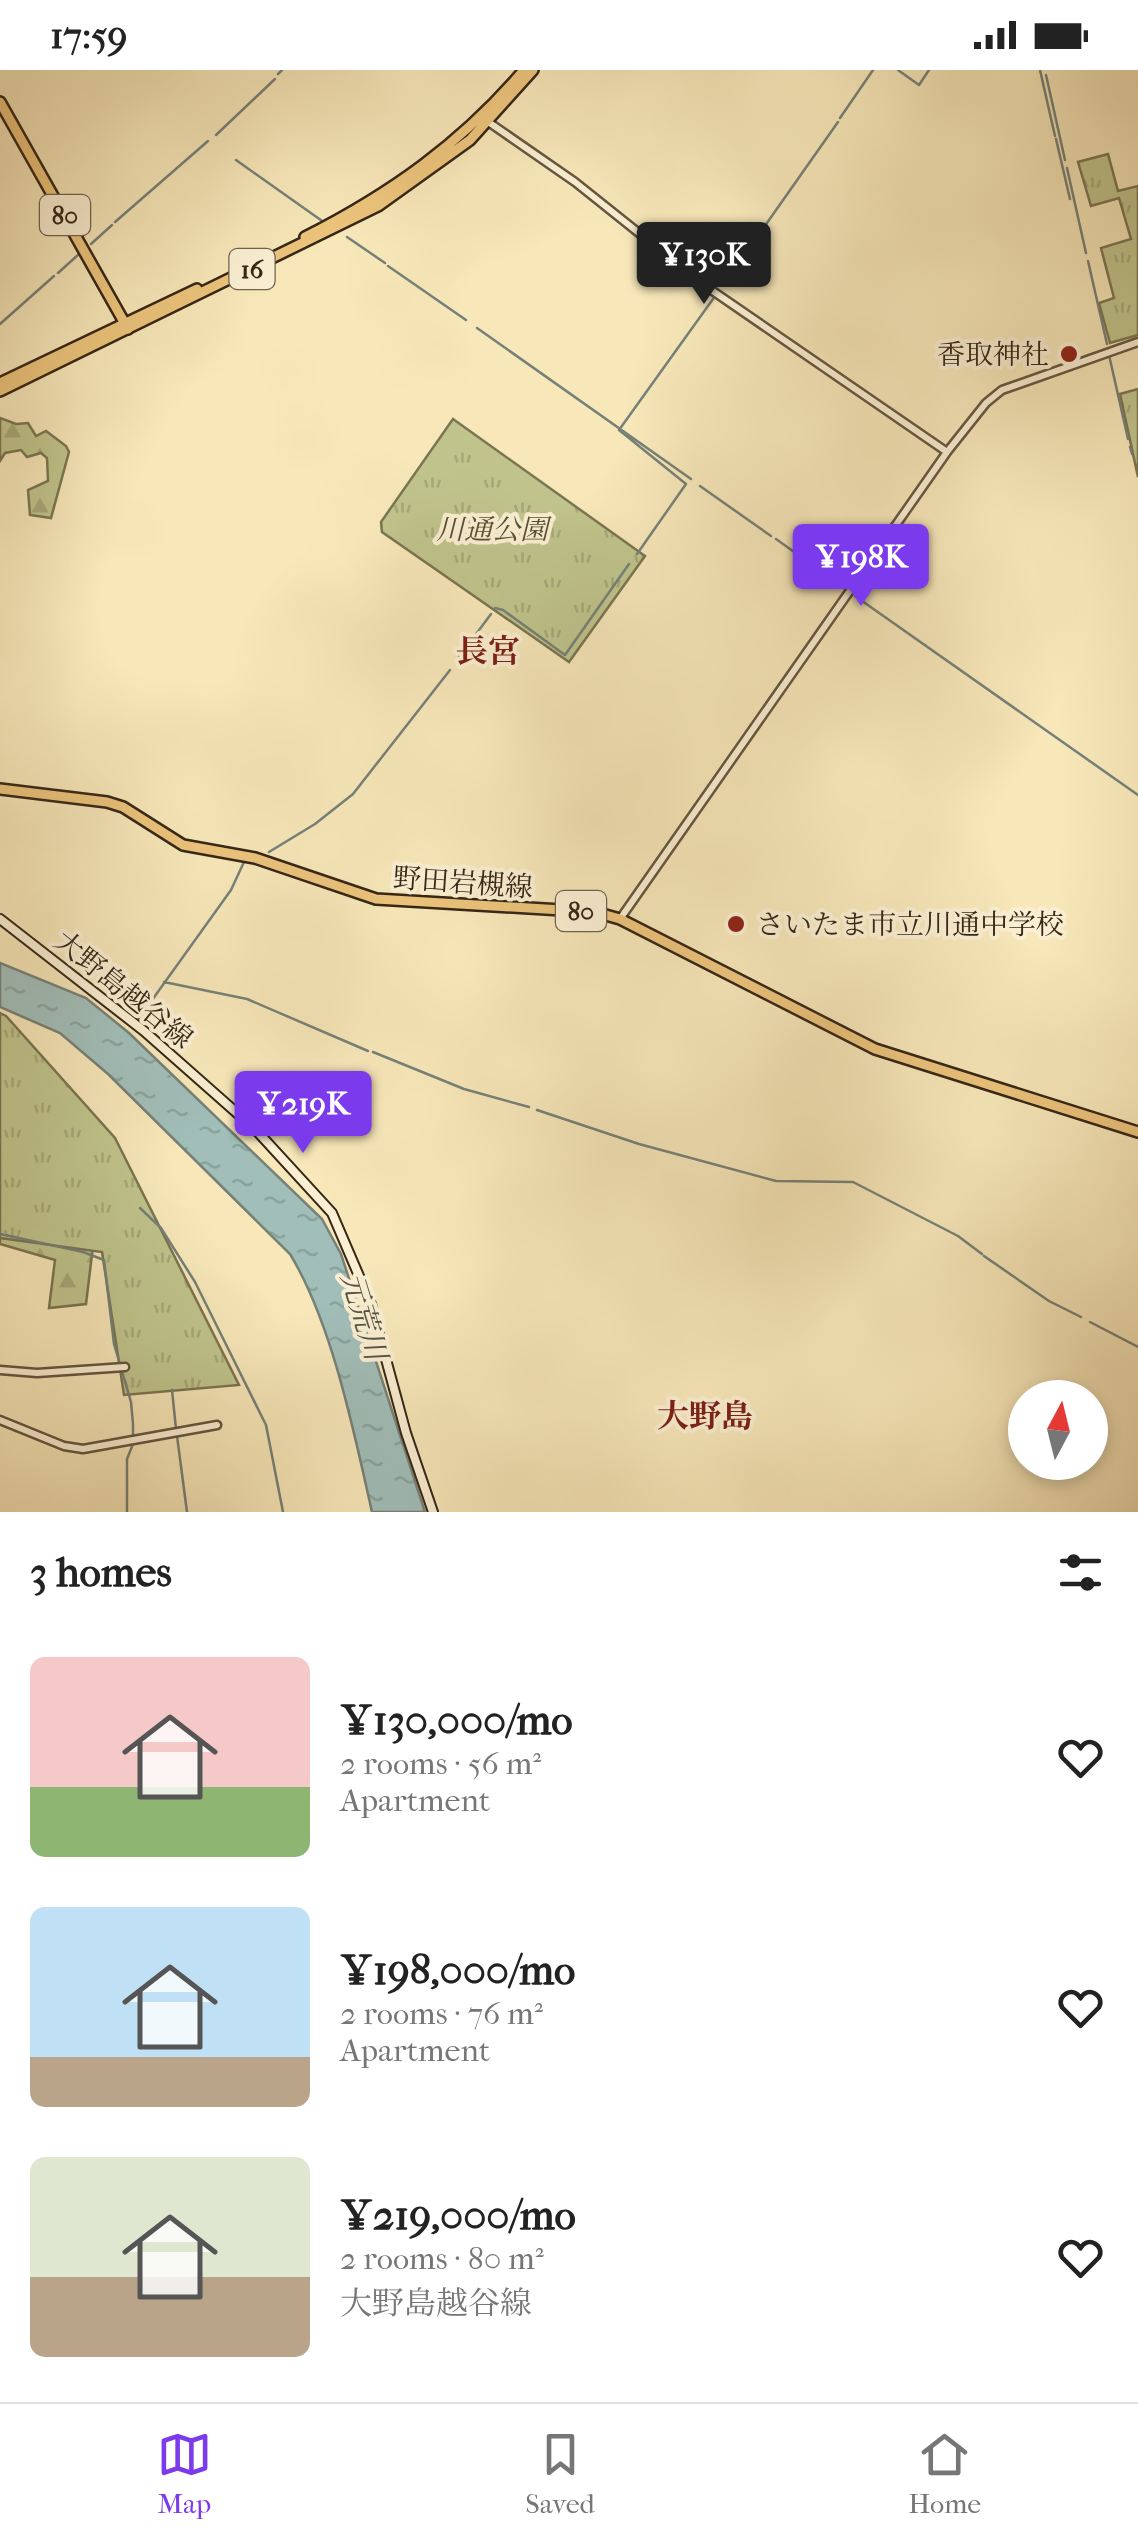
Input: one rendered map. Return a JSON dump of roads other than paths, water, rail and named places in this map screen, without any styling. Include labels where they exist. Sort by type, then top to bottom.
[{"type":"main road","name":"16","points":[[486,119],[524,70]]},
{"type":"main road","name":"16","points":[[0,391],[374,200],[486,119],[533,70]]},
{"type":"main road","name":"80","points":[[0,102],[126,326]]},
{"type":"main road","name":"16","points":[[0,383],[126,326]]},
{"type":"main road","name":"野田岩槻線","points":[[0,789],[107,802],[123,807],[184,844],[256,858],[376,899],[595,912],[620,919],[875,1049],[1138,1132]]},
{"type":"main road","name":"大野島越谷線","points":[[0,919],[144,1030],[255,1129],[332,1214],[370,1304],[406,1433],[434,1512]]},
{"type":"street","points":[[486,119],[575,182],[704,285],[947,452]]},
{"type":"street","points":[[620,919],[947,452],[986,403],[1002,390],[1138,342]]},
{"type":"street","points":[[0,1370],[37,1374],[124,1367]]},
{"type":"street","points":[[0,1420],[64,1446],[83,1449],[218,1425]]},
{"type":"water","points":[[0,963],[86,998],[129,1033],[322,1219],[341,1254],[425,1512],[372,1512],[330,1345],[290,1254],[108,1074],[60,1033],[0,1007]]},
{"type":"waterway","points":[[278,74],[282,70]]},
{"type":"waterway","points":[[840,118],[873,70]]},
{"type":"waterway","points":[[898,70],[919,85],[929,70]]},
{"type":"waterway","points":[[1040,70],[1055,136]]},
{"type":"waterway","points":[[1046,75],[1065,160]]},
{"type":"waterway","points":[[216,135],[275,79]]},
{"type":"waterway","points":[[724,284],[838,122]]},
{"type":"waterway","points":[[1056,139],[1070,199]]},
{"type":"waterway","points":[[115,222],[208,141]]},
{"type":"waterway","points":[[236,160],[325,223]]},
{"type":"waterway","points":[[1067,168],[1086,253]]},
{"type":"waterway","points":[[91,244],[112,225]]},
{"type":"waterway","points":[[347,237],[385,263]]},
{"type":"waterway","points":[[58,273],[79,254]]},
{"type":"waterway","points":[[1088,261],[1107,344]]},
{"type":"waterway","points":[[388,266],[466,320]]},
{"type":"waterway","points":[[0,324],[54,276]]},
{"type":"waterway","points":[[637,554],[686,484],[619,430],[713,299]]},
{"type":"waterway","points":[[477,328],[691,479]]},
{"type":"waterway","points":[[1109,355],[1128,439]]},
{"type":"waterway","points":[[1130,447],[1132,454]]},
{"type":"waterway","points":[[700,486],[771,536]]},
{"type":"waterway","points":[[776,539],[846,589]]},
{"type":"waterway","points":[[495,608],[565,655],[629,564]]},
{"type":"waterway","points":[[855,596],[1138,795]]},
{"type":"waterway","points":[[456,661],[491,614]]},
{"type":"waterway","points":[[269,852],[315,824],[353,794],[450,670]]},
{"type":"waterway","points":[[137,1021],[231,890],[244,862]]},
{"type":"waterway","points":[[164,982],[247,999],[368,1051]]},
{"type":"waterway","points":[[373,1052],[464,1089],[529,1107]]},
{"type":"waterway","points":[[537,1110],[639,1144],[776,1181],[853,1182],[958,1236],[982,1254]]},
{"type":"waterway","points":[[140,1208],[161,1228],[195,1282],[266,1425],[283,1512]]},
{"type":"waterway","points":[[0,1234],[104,1260],[114,1344],[131,1402],[133,1444],[127,1459],[127,1512]]},
{"type":"waterway","points":[[984,1256],[1049,1301],[1081,1317]]},
{"type":"waterway","points":[[1090,1322],[1138,1347]]},
{"type":"waterway","points":[[172,1390],[176,1429]]},
{"type":"waterway","points":[[177,1436],[187,1512]]},
{"type":"place","name":"香取神社","points":[[1069,354]]},
{"type":"place","name":"さいたま市立川通中学校","points":[[736,924]]},
{"type":"district","name":"長宮","points":[[488,651]]},
{"type":"district","name":"大野島","points":[[705,1416]]},
{"type":"park label","name":"川通公園","points":[[492,529]]},
{"type":"water label","name":"元荒川","points":[[364,1316]]}]
